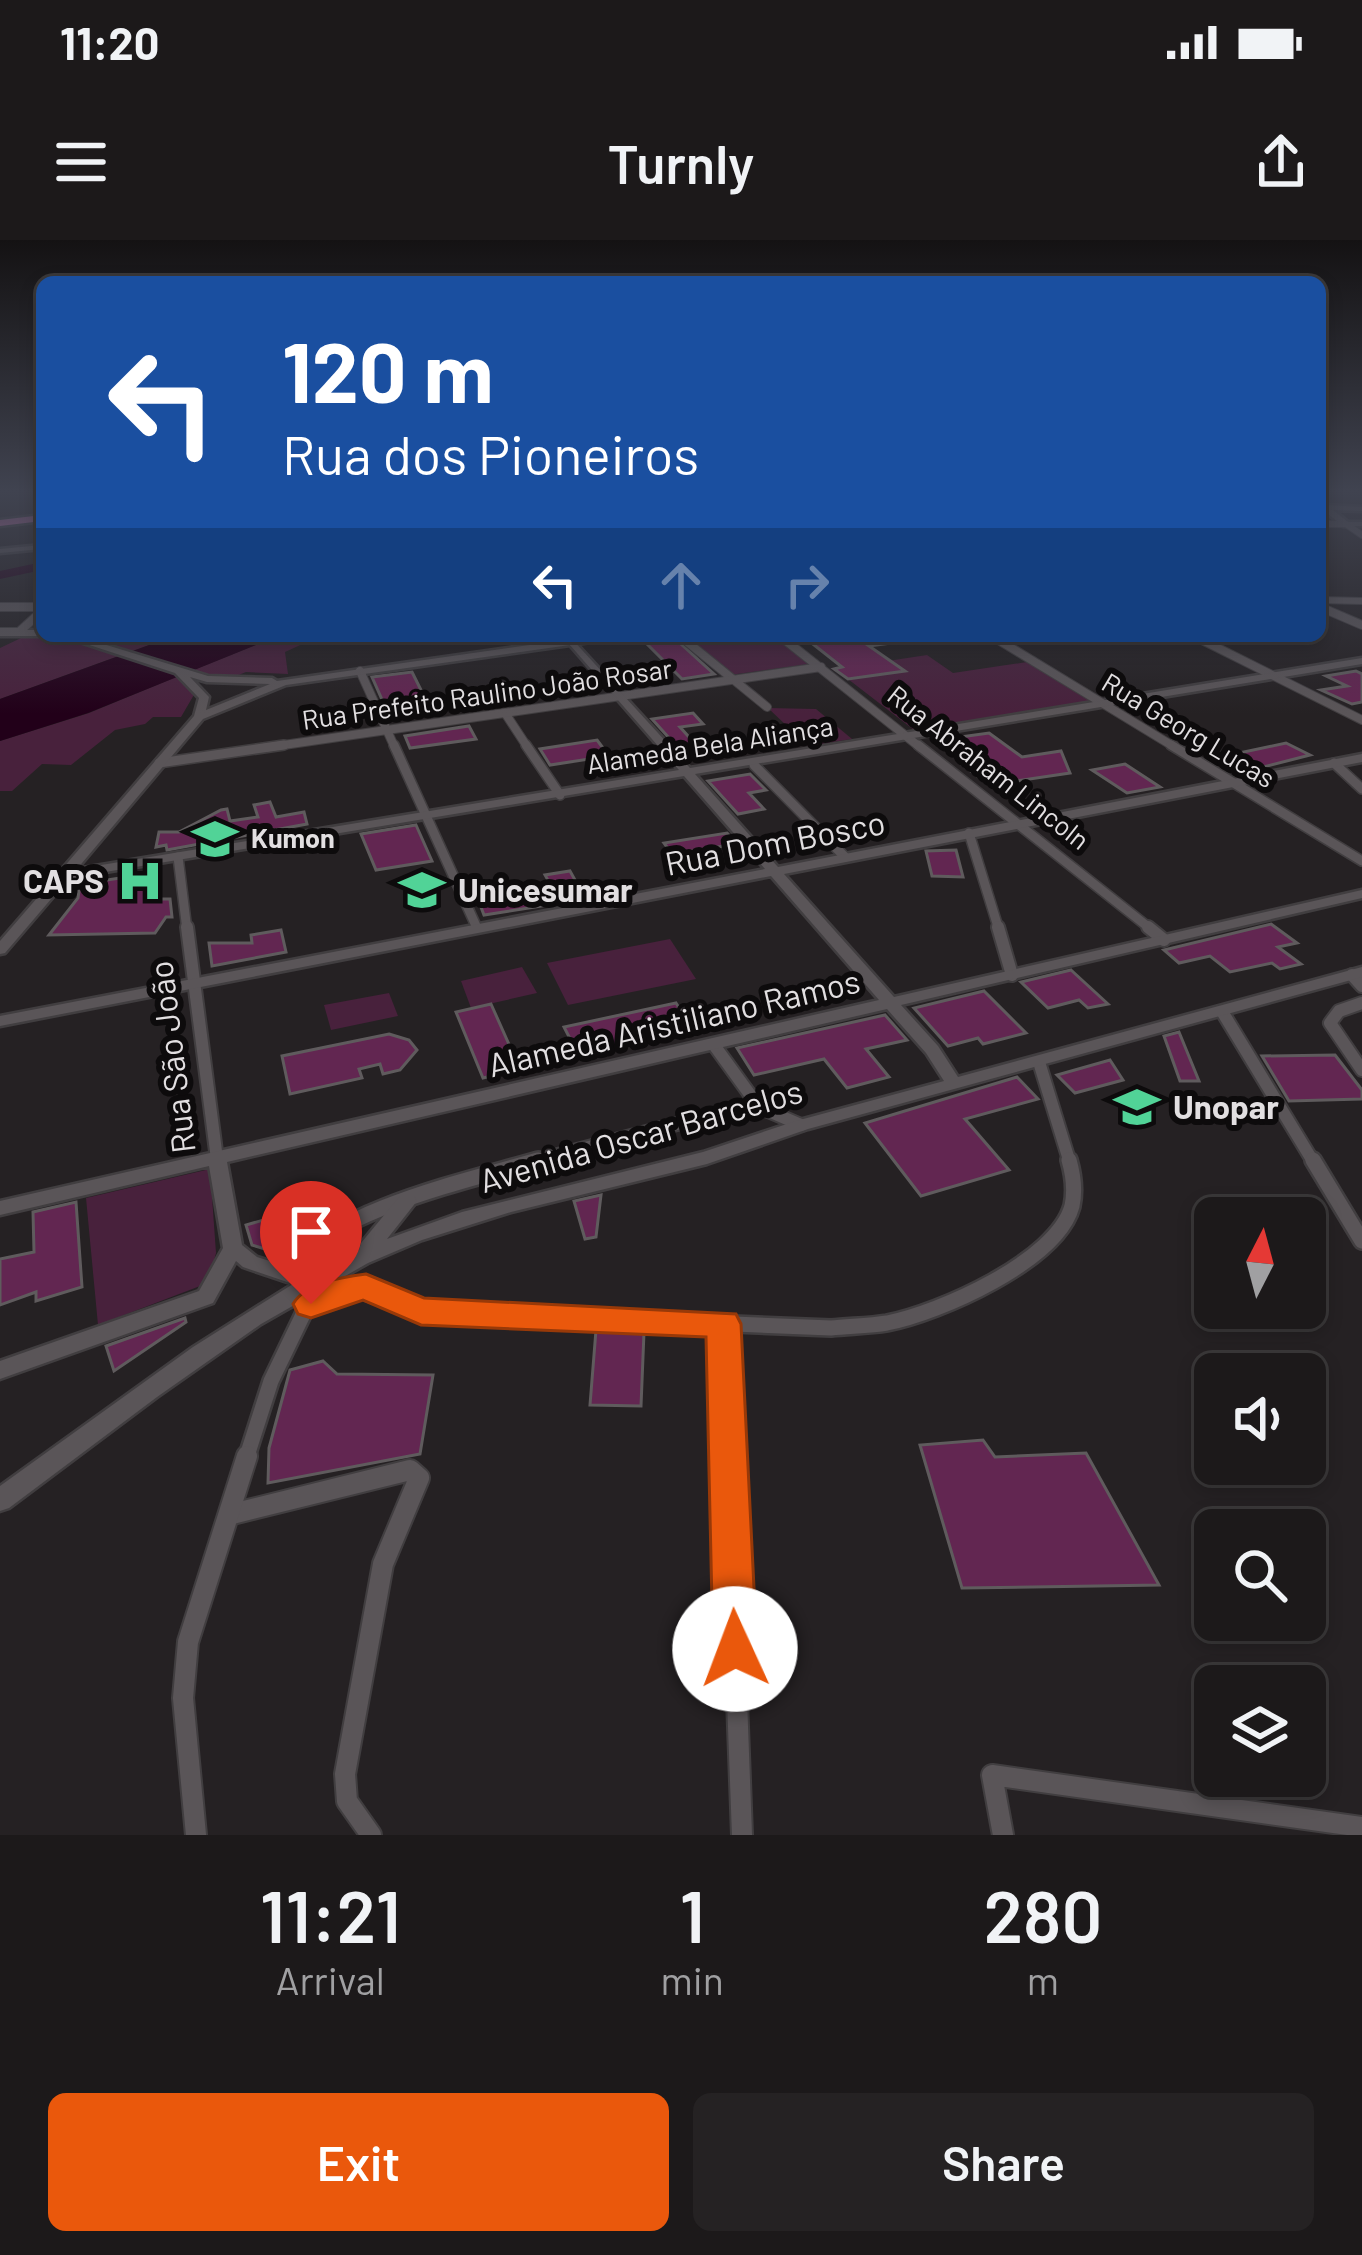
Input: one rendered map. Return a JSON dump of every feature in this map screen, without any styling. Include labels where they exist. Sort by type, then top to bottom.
[{"type":"street","points":[[1326,604],[1362,602]]},
{"type":"street","points":[[0,607],[36,609]]},
{"type":"street","points":[[1326,607],[1362,625]]},
{"type":"street","points":[[0,633],[19,632],[36,615]]},
{"type":"street","points":[[0,633],[36,633]]},
{"type":"street","points":[[85,642],[180,673],[224,681],[303,679]]},
{"type":"street","points":[[0,950],[201,711],[303,679],[573,642],[932,1050],[955,1085]]},
{"type":"street","points":[[687,642],[767,707]]},
{"type":"street","name":"Rua Abraham Lincoln","points":[[788,642],[1164,940]]},
{"type":"street","name":"Rua Georg Lucas","points":[[1002,642],[1362,861]]},
{"type":"street","points":[[1206,642],[1362,720]]},
{"type":"street","name":"Alameda Bela Aliança","points":[[64,875],[689,776],[1362,661]]},
{"type":"street","name":"Rua Prefeito Raulino João Rosar","points":[[159,763],[821,667]]},
{"type":"street","points":[[360,671],[477,928]]},
{"type":"street","points":[[180,673],[201,691],[201,711]]},
{"type":"street","points":[[1341,709],[1362,705]]},
{"type":"street","points":[[505,713],[560,795]]},
{"type":"street","name":"Rua Dom Bosco","points":[[0,1021],[1362,758]]},
{"type":"street","points":[[1334,763],[1362,789]]},
{"type":"street","points":[[754,765],[845,857]]},
{"type":"street","points":[[969,833],[1012,975]]},
{"type":"street","name":"Rua São João","points":[[178,857],[233,1248]]},
{"type":"street","name":"Alameda Aristiliano Ramos","points":[[0,1208],[1362,894]]},
{"type":"street","name":"Avenida Oscar Barcelos","points":[[0,1500],[281,1300],[312,1294],[358,1258],[443,1225],[1359,978]]},
{"type":"street","points":[[1362,1003],[1339,1011],[1330,1023],[1362,1070]]},
{"type":"street","points":[[1223,1013],[1362,1241]]},
{"type":"street","points":[[714,1045],[754,1104],[771,1118],[802,1125]]},
{"type":"street","points":[[0,1370],[206,1297],[233,1248],[250,1262],[279,1270],[312,1294],[366,1287],[421,1311],[860,1327],[915,1316],[988,1283],[1055,1236],[1066,1220],[1074,1188],[1040,1062]]},
{"type":"street","points":[[279,1270],[288,1258],[315,1243],[407,1201],[531,1162],[754,1104]]},
{"type":"street","points":[[366,1287],[358,1258],[407,1201]]},
{"type":"street","points":[[196,1835],[183,1668],[272,1381],[312,1294]]},
{"type":"street","points":[[723,1324],[742,1835]]},
{"type":"street","points":[[232,1514],[410,1470],[419,1478],[383,1564],[345,1774],[347,1801],[371,1835]]},
{"type":"street","points":[[1004,1835],[992,1775],[1362,1827]]},
{"type":"shaded area","points":[[36,631],[36,642],[157,642],[0,699],[0,648]]},
{"type":"shaded area","points":[[157,642],[263,642],[88,713],[0,741],[0,699]]},
{"type":"shaded area","points":[[263,642],[307,642],[285,652],[288,674],[246,672],[231,678],[191,671]]},
{"type":"shaded area","points":[[694,642],[782,642],[809,664],[730,675]]},
{"type":"shaded area","points":[[927,655],[953,673],[1027,662],[1091,701],[914,730],[835,669]]},
{"type":"shaded area","points":[[176,677],[195,693],[181,717],[153,717],[145,724],[115,730],[71,765],[42,764],[12,791],[0,791],[0,741],[89,713]]},
{"type":"shaded area","points":[[768,708],[816,709],[852,739],[808,746]]},
{"type":"shaded area","points":[[670,939],[696,979],[568,1005],[547,963]]},
{"type":"shaded area","points":[[522,967],[537,993],[471,1008],[461,981]]},
{"type":"shaded area","points":[[389,993],[398,1016],[331,1030],[324,1005]]},
{"type":"shaded area","points":[[210,1169],[216,1253],[208,1283],[98,1325],[86,1198]]},
{"type":"building","points":[[645,642],[679,642],[714,674],[682,679]]},
{"type":"building","points":[[810,642],[892,642],[869,646],[905,671],[848,679],[834,669],[842,667]]},
{"type":"building","points":[[412,672],[425,698],[384,704],[372,677]]},
{"type":"building","points":[[1362,674],[1362,702],[1352,704],[1321,690],[1347,686],[1326,676]]},
{"type":"building","points":[[693,713],[703,724],[680,727],[706,756],[688,759],[652,719]]},
{"type":"building","points":[[469,726],[476,739],[410,748],[405,736]]},
{"type":"building","points":[[989,733],[1022,757],[1061,751],[1070,773],[989,785],[964,766],[984,763],[953,738]]},
{"type":"building","points":[[597,740],[609,756],[550,765],[540,749]]},
{"type":"building","points":[[1286,743],[1310,755],[1236,774],[1211,759]]},
{"type":"building","points":[[1125,764],[1160,787],[1127,793],[1092,770]]},
{"type":"building","points":[[750,774],[766,790],[749,793],[764,809],[738,814],[708,781]]},
{"type":"building","points":[[270,802],[276,817],[304,812],[307,824],[167,850],[166,845],[156,847],[159,832],[179,832],[227,809],[230,821],[258,817],[254,805]]},
{"type":"building","points":[[416,825],[432,861],[376,870],[361,834]]},
{"type":"building","points":[[727,833],[737,844],[672,854],[664,843]]},
{"type":"building","points":[[956,850],[963,877],[932,876],[926,851]]},
{"type":"building","points":[[570,871],[580,889],[555,893],[560,903],[484,915],[476,894],[549,882],[545,875]]},
{"type":"building","points":[[160,872],[159,899],[170,899],[172,917],[166,917],[155,933],[49,935],[78,898],[80,884]]},
{"type":"building","points":[[1271,924],[1297,943],[1278,947],[1301,964],[1280,969],[1272,963],[1230,972],[1210,956],[1179,963],[1164,950]]},
{"type":"building","points":[[281,930],[286,952],[212,966],[209,943],[252,943],[251,935]]},
{"type":"building","points":[[1071,970],[1108,1004],[1088,1008],[1079,1000],[1048,1008],[1021,982]]},
{"type":"building","points":[[984,991],[1026,1033],[983,1044],[978,1038],[948,1046],[914,1008]]},
{"type":"building","points":[[676,1003],[694,1031],[579,1056],[564,1027]]},
{"type":"building","points":[[491,1004],[520,1069],[483,1078],[456,1012]]},
{"type":"building","points":[[885,1015],[907,1040],[866,1049],[889,1077],[847,1088],[824,1059],[754,1075],[737,1048]]},
{"type":"building","points":[[1179,1032],[1199,1081],[1180,1081],[1164,1036]]},
{"type":"building","points":[[389,1034],[409,1040],[417,1050],[400,1070],[383,1074],[380,1064],[359,1069],[362,1078],[290,1094],[282,1056]]},
{"type":"building","points":[[1335,1055],[1362,1090],[1362,1099],[1289,1101],[1262,1056]]},
{"type":"building","points":[[1110,1060],[1123,1080],[1075,1093],[1057,1075]]},
{"type":"building","points":[[1017,1077],[1038,1099],[965,1119],[1009,1170],[921,1196],[865,1123]]},
{"type":"building","points":[[601,1195],[596,1237],[585,1239],[574,1201]]},
{"type":"building","points":[[76,1202],[82,1287],[36,1301],[36,1292],[0,1305],[0,1259],[34,1252],[33,1212]]},
{"type":"building","points":[[302,1209],[310,1232],[268,1250],[252,1245],[246,1225]]},
{"type":"building","points":[[185,1318],[186,1322],[114,1371],[106,1346]]},
{"type":"building","points":[[596,1330],[644,1332],[641,1406],[590,1405]]},
{"type":"building","points":[[323,1361],[337,1374],[433,1375],[420,1454],[268,1483],[269,1448],[290,1370]]},
{"type":"building","points":[[983,1440],[995,1457],[1086,1453],[1159,1585],[962,1588],[920,1445]]},
{"type":"waterway","points":[[0,575],[36,567]]},
{"type":"place","name":"Kumon","points":[[215,839]]},
{"type":"place","name":"CAPS","points":[[140,881]]},
{"type":"place","name":"Unicesumar","points":[[422,890]]},
{"type":"place","name":"Unopar","points":[[1137,1107]]},
{"type":"route","points":[[311,1304],[342,1290],[366,1287],[421,1311],[723,1324],[735,1649]]}]
